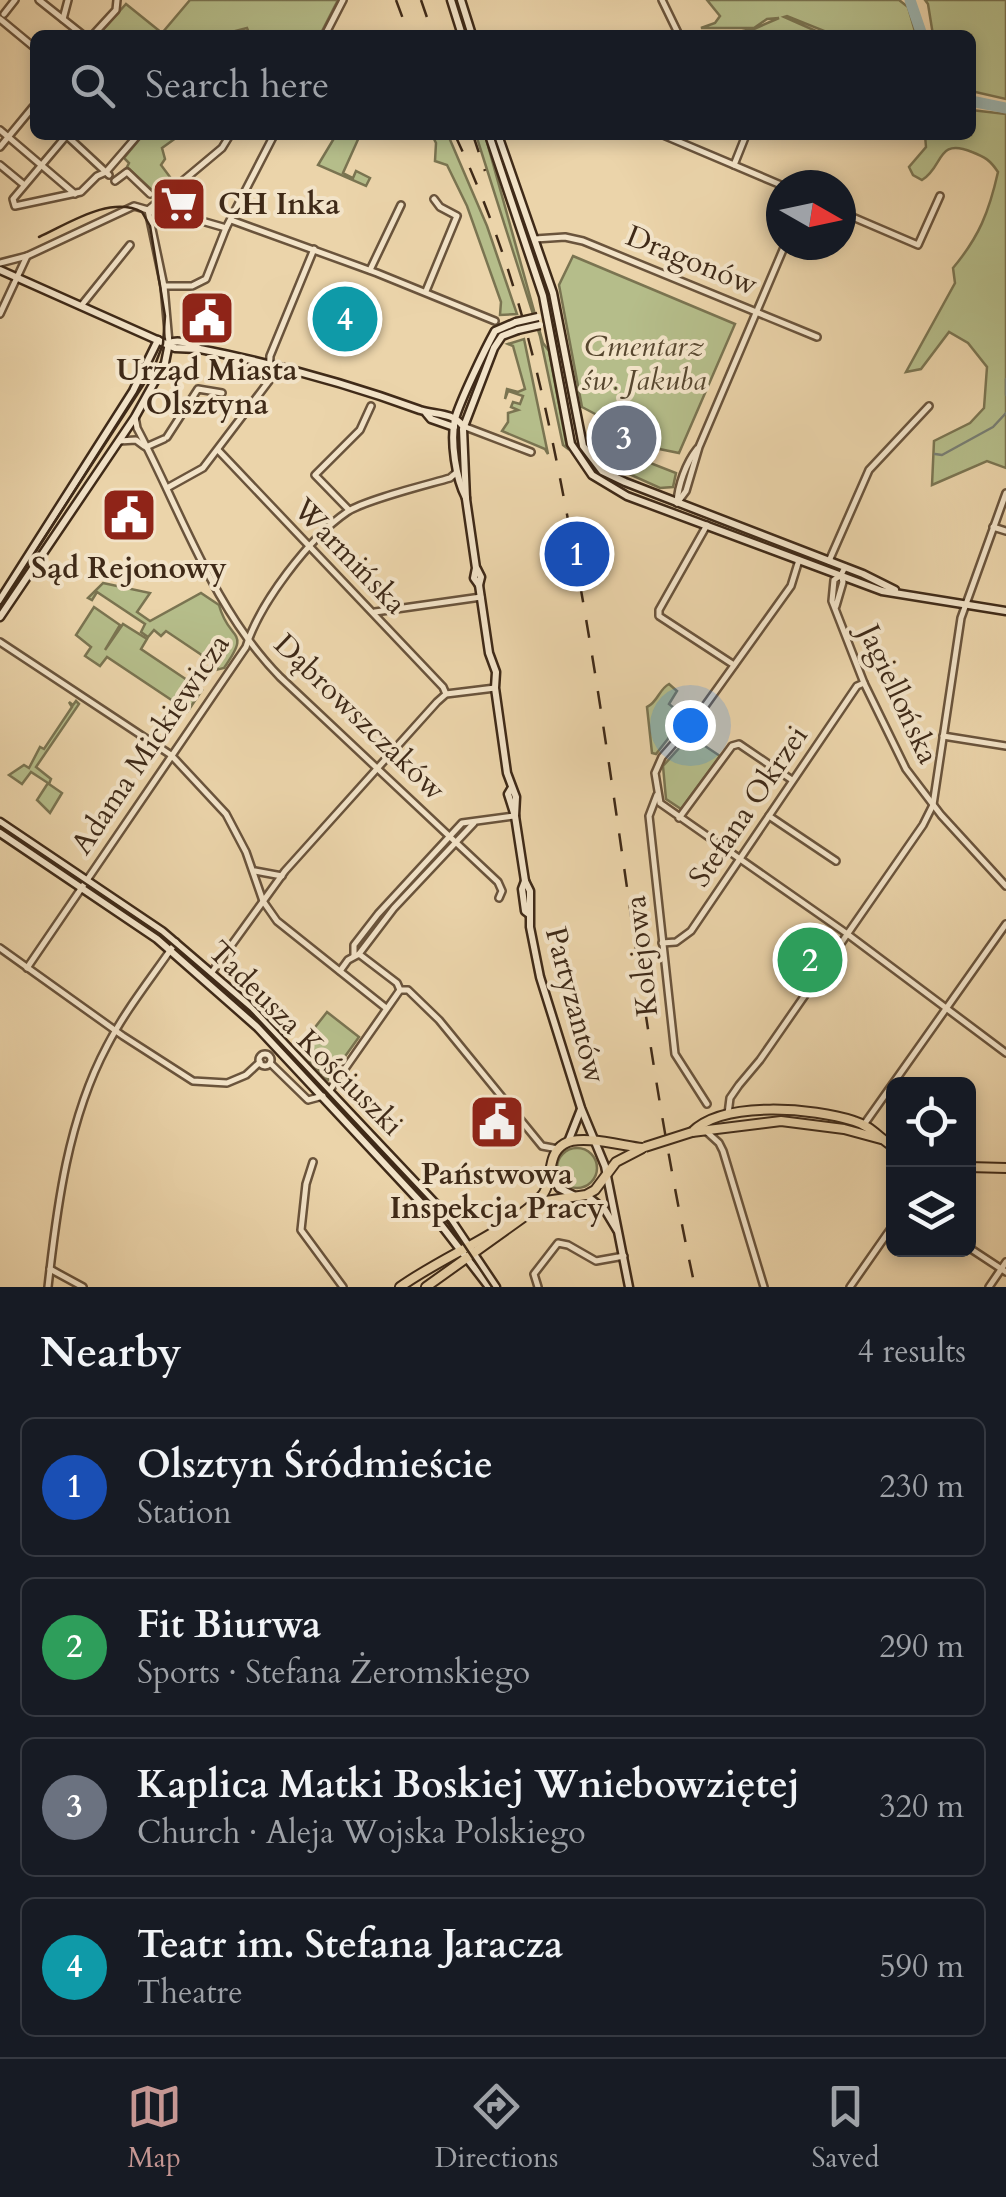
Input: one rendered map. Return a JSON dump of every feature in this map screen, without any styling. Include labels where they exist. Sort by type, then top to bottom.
[{"type":"main road","points":[[400,1287],[469,1252],[546,1201],[581,1195],[599,1187],[616,1162],[728,1114],[776,1109],[843,1119],[860,1128]]},
{"type":"main road","points":[[692,1132],[781,1121],[875,1131],[886,1142]]},
{"type":"main road","points":[[426,1287],[539,1198],[546,1189],[552,1160],[568,1142],[643,1148]]},
{"type":"main road","points":[[976,1167],[1006,1168]]},
{"type":"street","points":[[39,0],[78,30]]},
{"type":"street","points":[[64,19],[68,0]]},
{"type":"street","points":[[98,30],[116,10],[118,0]]},
{"type":"street","points":[[327,30],[343,0]]},
{"type":"street","points":[[451,0],[460,30]]},
{"type":"street","points":[[461,0],[470,30]]},
{"type":"street","points":[[662,0],[677,30]]},
{"type":"street","points":[[11,1],[2,16],[30,43]]},
{"type":"street","points":[[0,148],[30,113]]},
{"type":"street","points":[[0,130],[75,194]]},
{"type":"street","points":[[62,140],[23,184],[13,199],[14,205],[19,208],[75,194],[96,176],[108,174]]},
{"type":"street","points":[[72,140],[108,174]]},
{"type":"street","points":[[108,174],[134,140]]},
{"type":"street","points":[[149,211],[227,140]]},
{"type":"street","points":[[164,286],[192,286],[206,279],[226,228],[271,140]]},
{"type":"street","points":[[491,140],[548,318],[568,432],[578,457],[600,482],[673,513],[900,594],[1006,611]]},
{"type":"street","points":[[500,140],[559,316],[577,423],[590,457],[613,477],[829,560],[843,571]]},
{"type":"street","points":[[675,140],[766,179]]},
{"type":"street","points":[[734,165],[744,140]]},
{"type":"street","points":[[0,165],[23,184]]},
{"type":"street","points":[[112,166],[123,177]]},
{"type":"street","points":[[115,181],[128,172],[150,194]]},
{"type":"street","points":[[856,218],[918,245],[940,196]]},
{"type":"street","points":[[426,291],[456,216],[434,198]]},
{"type":"street","points":[[370,270],[401,205]]},
{"type":"street","points":[[0,266],[134,206],[226,228]]},
{"type":"street","points":[[0,616],[135,417],[169,355],[164,286],[149,211]]},
{"type":"street","points":[[231,220],[514,326]]},
{"type":"street","name":"Dragonów","points":[[534,239],[583,240],[817,336]]},
{"type":"street","points":[[539,255],[547,241]]},
{"type":"street","points":[[81,306],[130,244]]},
{"type":"street","points":[[167,488],[195,475],[269,381],[278,332],[314,248]]},
{"type":"street","points":[[0,314],[28,256]]},
{"type":"street","points":[[673,513],[686,491],[699,446],[780,260]]},
{"type":"street","points":[[0,266],[16,277],[175,348],[200,349],[270,365],[456,418]]},
{"type":"street","points":[[496,320],[495,332],[559,316]]},
{"type":"street","name":"Partyzantów","points":[[466,499],[458,471],[458,427],[494,348],[514,326]]},
{"type":"street","name":"Partyzantów","points":[[495,332],[456,418],[466,499],[476,568],[481,577],[480,597],[510,789],[509,805],[515,816],[524,881],[531,900],[529,914],[540,977],[581,1108],[596,1142]]},
{"type":"street","points":[[0,600],[133,391],[158,340]]},
{"type":"street","points":[[119,441],[136,440],[146,447],[166,438],[198,389],[222,393]]},
{"type":"street","points":[[371,406],[360,430],[316,474],[349,510],[450,478],[458,471]]},
{"type":"street","points":[[829,560],[869,470],[929,406]]},
{"type":"street","points":[[425,412],[431,419],[531,452]]},
{"type":"street","name":"Dąbrowszczaków","points":[[135,417],[136,428],[191,540],[248,639],[280,677],[498,882],[502,891],[499,898]]},
{"type":"street","name":"Warmińska","points":[[218,450],[375,612],[446,694]]},
{"type":"street","points":[[450,478],[460,481]]},
{"type":"street","points":[[728,1114],[730,1098],[760,1060],[933,805],[965,605],[1006,493]]},
{"type":"street","name":"Adama Mickiewicza","points":[[27,968],[246,648],[254,625],[291,570],[349,510]]},
{"type":"street","points":[[707,525],[659,616],[734,666],[790,586],[799,559]]},
{"type":"street","points":[[993,527],[1006,531]]},
{"type":"street","name":"Jagiellońska","points":[[843,571],[835,609],[901,761],[933,805],[1006,886]]},
{"type":"street","points":[[375,612],[480,597]]},
{"type":"street","points":[[0,642],[172,755],[226,814],[254,871],[263,901],[283,928],[386,1008]]},
{"type":"street","name":"Kolejowa","points":[[707,1104],[675,1054],[648,816],[662,757],[683,736],[734,666]]},
{"type":"street","name":"Stefana Okrzei","points":[[662,943],[676,942],[692,931],[792,780],[858,686],[864,683]]},
{"type":"street","points":[[212,972],[282,876],[446,694],[494,684]]},
{"type":"street","points":[[943,736],[1006,746]]},
{"type":"street","points":[[679,818],[732,746],[739,744],[792,780]]},
{"type":"street","points":[[655,799],[1006,1052]]},
{"type":"street","points":[[400,990],[398,983],[356,954],[354,945],[464,822],[515,816]]},
{"type":"street","points":[[769,816],[836,861]]},
{"type":"street","name":"Tadeusza Kościuszki","points":[[0,822],[212,972],[268,1024],[327,1093]]},
{"type":"street","points":[[340,972],[474,823]]},
{"type":"street","name":"Tadeusza Kościuszki","points":[[0,834],[84,884]]},
{"type":"street","points":[[254,871],[282,876]]},
{"type":"street","points":[[860,1128],[1006,924]]},
{"type":"street","points":[[48,1287],[66,1166],[94,1074],[116,1030],[174,946]]},
{"type":"street","name":"Tadeusza Kościuszki","points":[[174,946],[327,1093],[451,1220],[492,1287]]},
{"type":"street","points":[[0,948],[180,1074],[204,1084],[227,1083],[246,1075],[266,1054],[270,1063],[308,1100],[327,1093],[400,990]]},
{"type":"street","points":[[400,990],[408,990],[439,1020],[539,1142],[545,1148],[558,1149]]},
{"type":"street","name":"Partyzantów","points":[[568,1142],[581,1108]]},
{"type":"street","points":[[707,1132],[720,1142],[764,1287]]},
{"type":"street","points":[[596,1142],[607,1174],[630,1287]]},
{"type":"street","points":[[313,1162],[306,1184],[301,1230],[343,1287]]},
{"type":"street","points":[[551,1172],[560,1188],[601,1206],[620,1236]]},
{"type":"street","points":[[850,1287],[886,1235]]},
{"type":"street","points":[[538,1287],[534,1274],[558,1243],[596,1261],[624,1256]]},
{"type":"street","points":[[976,1252],[1004,1271]]},
{"type":"street","points":[[989,1287],[1004,1271],[1006,1262]]},
{"type":"street","points":[[50,1268],[83,1287]]},
{"type":"green space","points":[[190,0],[338,0],[323,30],[165,30]]},
{"type":"green space","points":[[707,0],[899,0],[908,7],[915,30],[822,30],[787,16],[784,17],[814,30],[748,30],[754,29],[779,18],[767,19],[754,28],[701,28],[715,23],[720,16]]},
{"type":"green space","points":[[925,0],[1006,0],[1006,99],[976,92],[976,30],[932,30]]},
{"type":"green space","points":[[126,4],[158,30],[103,30]]},
{"type":"green space","points":[[976,111],[1006,114],[1006,468],[987,461],[932,485],[934,441],[970,423],[984,408],[987,367],[968,343],[949,332],[921,369],[906,372],[955,283],[953,268],[982,223],[998,172],[984,157],[952,148],[922,180],[909,167],[926,147],[925,140],[976,140]]},
{"type":"green space","points":[[139,140],[173,140],[162,148],[165,159],[161,165],[173,181],[154,192],[127,167],[129,163],[124,158]]},
{"type":"green space","points":[[333,140],[358,140],[343,173],[353,178],[356,171],[370,178],[366,186],[318,165]]},
{"type":"green space","points":[[434,140],[450,140],[487,226],[517,314],[500,315],[501,302],[467,206],[447,165],[435,161]]},
{"type":"green space","points":[[478,140],[486,140],[543,343],[549,351],[567,448],[563,445],[540,336]]},
{"type":"green space","name":"Cmentarz św. Jakuba","points":[[573,256],[735,324],[679,453],[630,443],[633,434],[582,407],[559,285]]},
{"type":"green space","points":[[524,339],[548,454],[545,449],[502,431],[508,413],[518,410],[511,407],[513,402],[520,404],[523,396],[508,391],[505,399],[507,389],[525,389],[513,346],[508,344]]},
{"type":"green space","points":[[612,448],[676,473],[673,487],[660,488],[609,465]]},
{"type":"green space","points":[[103,583],[150,593],[137,612],[150,621],[201,593],[219,605],[237,641],[224,668],[216,670],[218,666],[166,631],[161,636],[154,630],[148,637],[141,632],[145,624],[97,592],[92,600],[88,598]]},
{"type":"green space","points":[[94,607],[120,625],[105,650],[123,624],[147,639],[141,649],[202,690],[188,711],[107,657],[100,666],[85,656],[91,647],[76,635]]},
{"type":"green space","points":[[669,684],[677,691],[669,704],[685,717],[656,754],[652,753],[647,707]]},
{"type":"green space","points":[[76,701],[79,704],[36,767],[62,793],[50,813],[37,800],[48,783],[31,772],[22,784],[9,775],[24,765],[29,768],[40,747],[44,749],[72,707],[69,702],[73,705]]},
{"type":"green space","points":[[690,736],[720,756],[681,809],[666,799],[663,766]]},
{"type":"green space","points":[[327,1012],[359,1037],[328,1080],[298,1049]]},
{"type":"green space","points":[[577,1148],[591,1154],[597,1168],[591,1182],[577,1188],[563,1182],[557,1168],[563,1154]]},
{"type":"waterway","points":[[910,0],[920,30]]},
{"type":"waterway","points":[[976,102],[1006,108]]},
{"type":"waterway","points":[[1006,379],[1006,395]]},
{"type":"waterway","points":[[935,454],[942,455],[993,427],[1006,413]]},
{"type":"tram line","points":[[0,606],[153,370],[163,344],[165,316],[150,226],[142,212],[130,208],[103,209],[39,237]]},
{"type":"tram line","points":[[0,826],[160,934],[250,1011],[448,1221],[492,1287]]},
{"type":"railway","points":[[396,0],[407,30]]},
{"type":"railway","points":[[421,0],[431,30]]},
{"type":"railway","points":[[457,140],[513,284],[551,435],[589,634],[660,1101],[695,1287]]},
{"type":"railway","points":[[475,140],[485,171]]},
{"type":"place","name":"CH Inka","points":[[179,204]]},
{"type":"place","name":"Urząd Miasta Olsztyna","points":[[207,318]]},
{"type":"place","name":"Teatr im. Stefana Jaracza","points":[[345,319]]},
{"type":"place","name":"Kaplica Matki Boskiej Wniebowziętej","points":[[624,438]]},
{"type":"place","name":"Sąd Rejonowy","points":[[129,515]]},
{"type":"place","name":"Olsztyn Śródmieście","points":[[577,554]]},
{"type":"place","name":"Fit Biurwa","points":[[810,960]]},
{"type":"place","name":"Państwowa Inspekcja Pracy","points":[[497,1122]]}]
